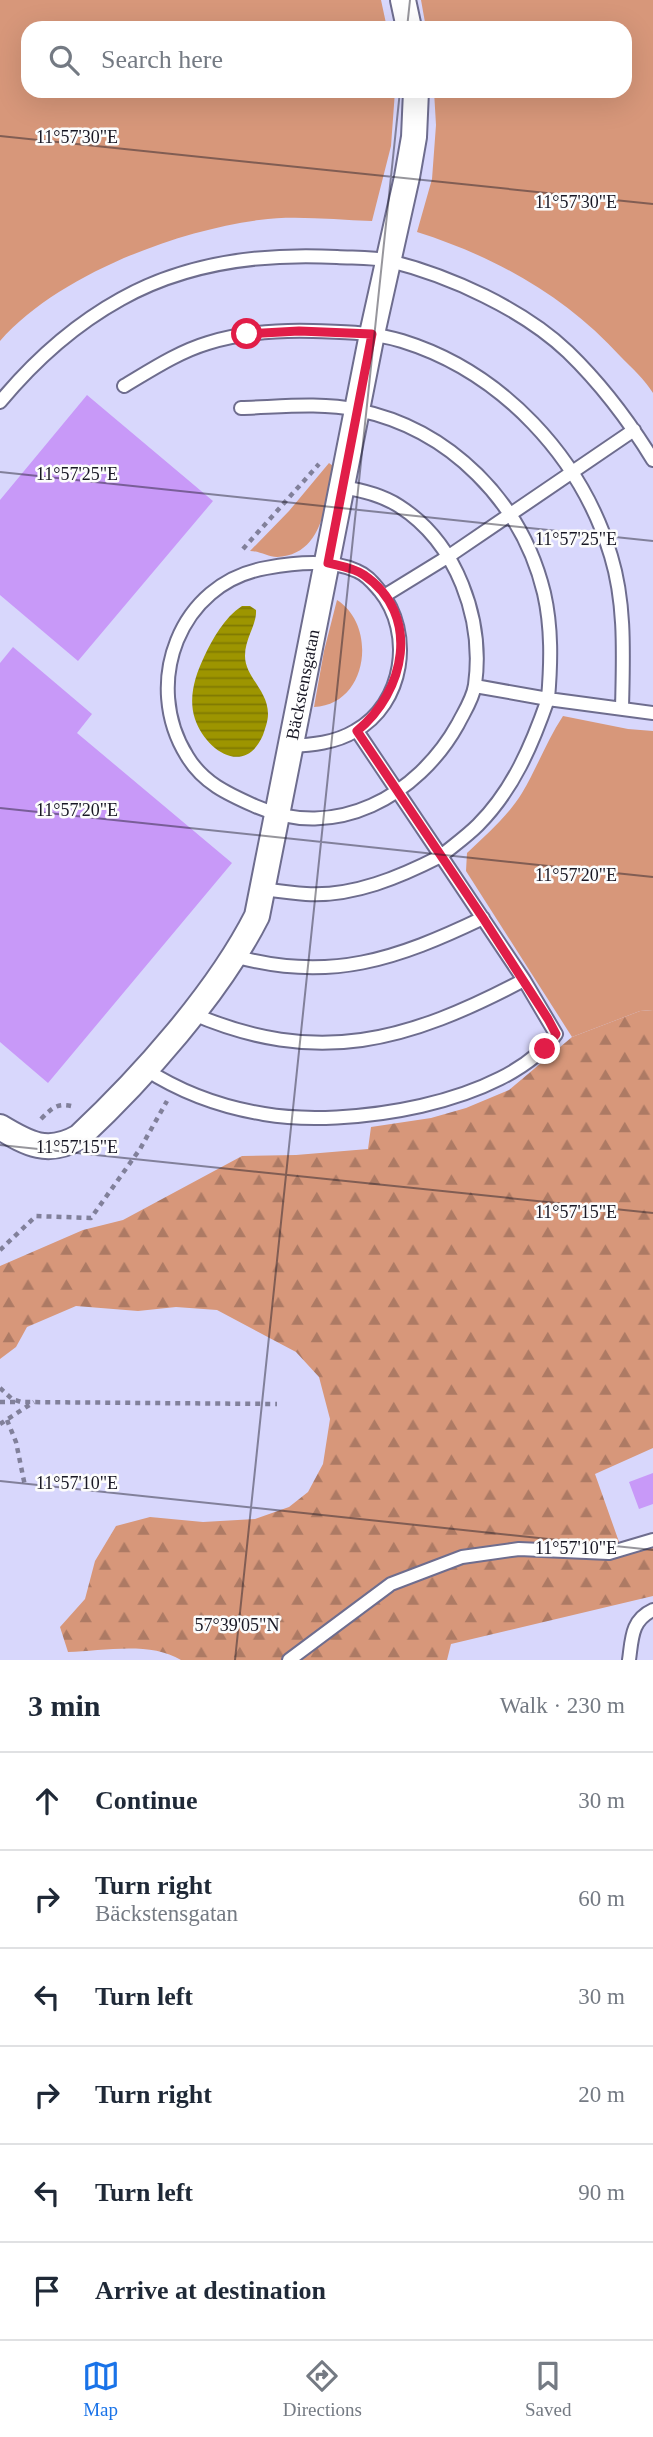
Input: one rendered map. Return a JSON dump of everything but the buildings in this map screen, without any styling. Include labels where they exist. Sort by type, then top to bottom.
[{"type":"street","points":[[403,0],[407,21]]},
{"type":"street","name":"Bäckstensgatan","points":[[0,1127],[25,1143],[55,1147],[79,1137],[145,1069],[191,1013],[234,956],[257,916],[341,486],[407,177],[414,137],[416,98]]},
{"type":"lane","points":[[0,402],[21,376],[59,342],[121,299],[159,282],[195,269],[249,258],[317,256],[388,261],[474,291],[538,328],[583,368],[634,430],[653,460]]},
{"type":"lane","points":[[124,386],[180,354],[227,338],[285,331],[372,334],[402,341],[437,355],[497,391],[521,410],[549,440],[572,471],[603,531],[612,560],[622,613],[622,709]]},
{"type":"lane","points":[[241,408],[332,407],[357,410],[411,428],[442,445],[480,476],[511,513],[531,552],[544,595],[550,637],[548,699],[524,761],[507,789],[477,827],[441,856],[385,881],[341,892],[306,894],[262,889]]},
{"type":"lane","points":[[384,596],[449,556],[634,430]]},
{"type":"lane","points":[[289,746],[327,742],[357,731],[384,703],[398,669],[401,644],[399,630],[384,596],[364,575],[355,570],[328,563],[267,567],[247,572],[225,583],[202,600],[179,637],[167,674],[168,710],[177,737],[199,773],[225,793],[276,816],[300,819],[348,813],[399,792],[450,738],[469,704],[475,686],[473,617],[461,580],[449,556],[422,525],[399,506],[369,492],[341,486]]},
{"type":"lane","points":[[475,686],[653,713]]},
{"type":"lane","points":[[145,1069],[176,1087],[227,1106],[264,1114],[310,1118],[388,1112],[463,1093],[524,1065],[545,1049],[556,1034],[524,980],[357,731]]},
{"type":"lane","points":[[234,956],[278,966],[337,967],[394,956],[483,918]]},
{"type":"lane","points":[[191,1013],[249,1035],[295,1042],[335,1043],[373,1038],[427,1025],[524,980]]},
{"type":"lane","points":[[289,1660],[391,1584],[462,1557],[519,1549],[609,1553],[653,1540]]},
{"type":"lane","points":[[629,1660],[633,1630],[640,1618],[653,1610]]},
{"type":"path","points":[[243,549],[332,449],[348,452]]},
{"type":"path","points":[[0,1250],[36,1216],[91,1218],[140,1149],[176,1087]]},
{"type":"path","points":[[0,1388],[12,1399],[21,1402]]},
{"type":"path","points":[[0,1402],[277,1404]]},
{"type":"path","points":[[0,1424],[34,1402]]},
{"type":"path","points":[[7,1420],[16,1443],[25,1486]]},
{"type":"green space","points":[[0,0],[381,0],[386,21],[21,21],[21,98],[394,98],[391,146],[372,221],[301,218],[259,220],[191,234],[119,260],[85,277],[53,296],[0,341]]},
{"type":"green space","points":[[421,0],[653,0],[653,393],[599,335],[553,297],[501,266],[417,232],[432,179],[436,125],[434,98],[632,98],[632,21],[425,21]]},
{"type":"green space","points":[[329,463],[333,466],[325,510],[314,537],[305,547],[293,554],[277,557],[250,551],[289,511]]},
{"type":"green space","points":[[337,600],[350,612],[358,627],[362,645],[361,662],[356,679],[346,693],[332,703],[314,707],[324,651]]},
{"type":"green space","points":[[563,716],[628,729],[653,731],[653,1010],[640,1011],[572,1037],[466,871],[467,853],[510,810]]},
{"type":"green space","points":[[653,1010],[653,1448],[595,1474],[624,1556],[653,1547],[653,1596],[451,1644],[447,1660],[181,1660],[169,1654],[141,1649],[68,1652],[60,1627],[85,1599],[95,1561],[116,1526],[150,1517],[203,1522],[255,1519],[289,1507],[308,1492],[323,1464],[330,1419],[319,1377],[296,1352],[217,1310],[176,1307],[138,1311],[76,1306],[27,1327],[16,1347],[0,1359],[0,1266],[83,1230],[123,1220],[242,1156],[368,1149],[371,1127],[431,1118],[466,1108],[509,1090],[572,1037],[640,1011]]},
{"type":"shaded area","points":[[242,606],[250,606],[256,610],[245,656],[249,671],[267,705],[268,714],[263,735],[255,748],[246,755],[236,757],[217,749],[200,731],[193,711],[192,695],[198,672],[211,643],[224,622]]},
{"type":"route","points":[[247,334],[272,331],[372,334],[328,563],[355,570],[372,582],[391,607],[401,644],[392,689],[376,713],[357,731],[548,1019],[556,1034],[545,1049]]}]
